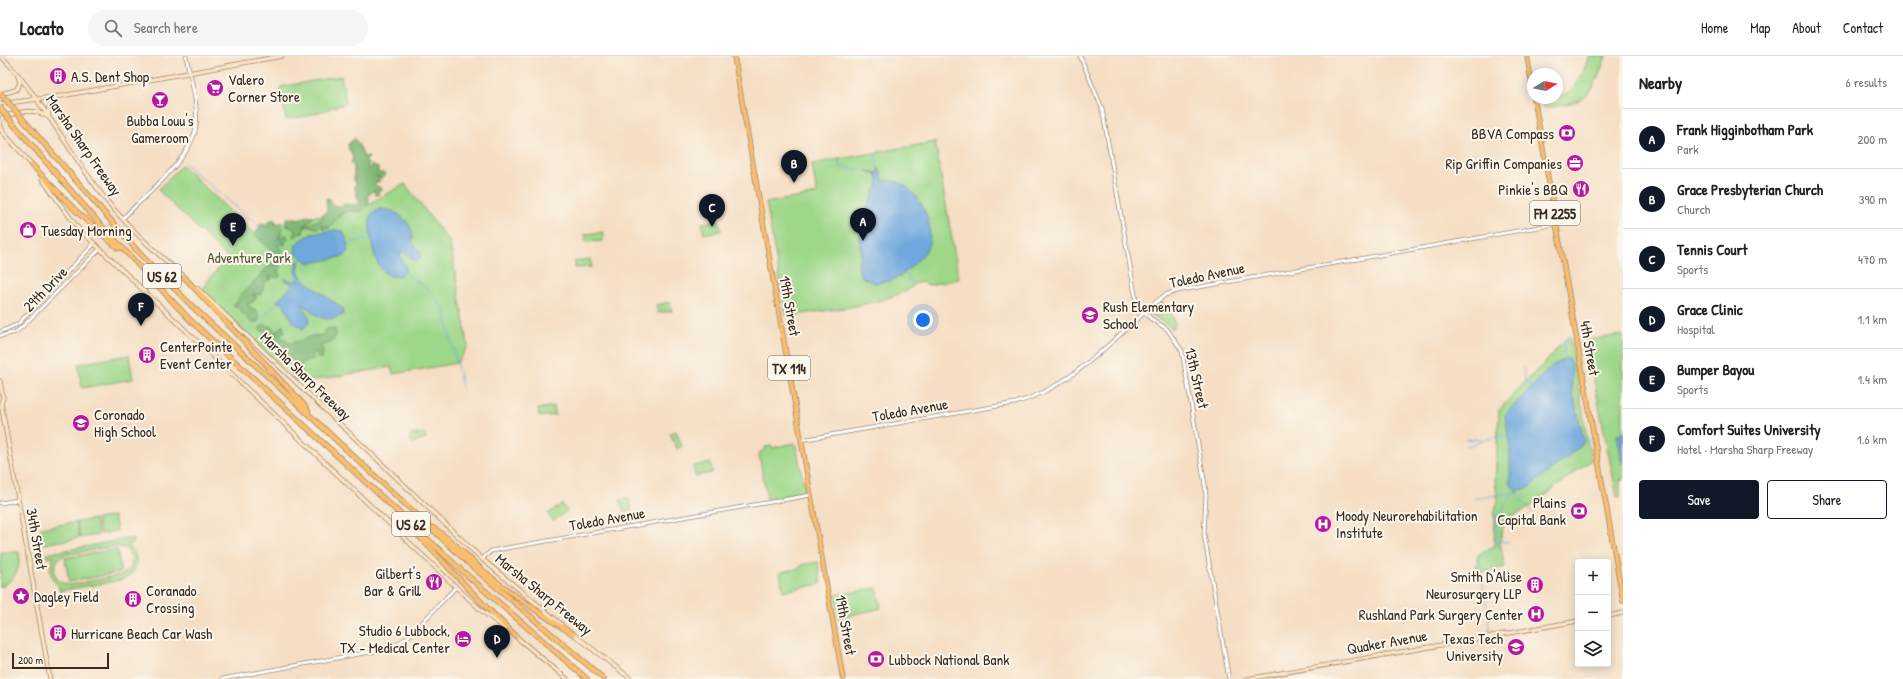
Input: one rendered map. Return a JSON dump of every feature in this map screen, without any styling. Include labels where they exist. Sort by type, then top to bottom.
[{"type":"highway","name":"Marsha Sharp Freeway","points":[[0,93],[140,254],[195,309],[425,524],[604,679]]},
{"type":"highway","name":"US 62","points":[[0,108],[134,262],[190,320],[461,570],[587,679]]},
{"type":"highway","points":[[32,165],[76,211],[134,262]]},
{"type":"highway","points":[[184,277],[304,405],[310,415]]},
{"type":"highway","points":[[389,503],[486,607],[516,636]]},
{"type":"highway","points":[[425,524],[441,533],[483,570],[516,595],[573,634]]},
{"type":"main road","name":"Marsha Sharp Freeway","points":[[1,56],[17,72],[96,187],[123,218],[482,559],[573,634],[631,679]]},
{"type":"main road","points":[[0,104],[57,96],[282,56]]},
{"type":"main road","name":"19th Street","points":[[734,56],[843,679]]},
{"type":"main road","points":[[1527,56],[1529,68]]},
{"type":"main road","points":[[0,93],[12,92],[19,86],[17,72]]},
{"type":"main road","points":[[4,134],[0,124],[2,118],[5,116],[36,110],[48,117],[49,107],[57,96]]},
{"type":"main road","name":"4th Street","points":[[1535,104],[1623,601]]},
{"type":"main road","points":[[0,129],[32,165],[78,228],[94,244],[456,588],[482,611],[516,636],[567,679]]},
{"type":"main road","name":"34th Street","points":[[0,381],[3,398],[1,403],[50,679]]},
{"type":"main road","points":[[1611,615],[1623,613]]},
{"type":"main road","name":"Quaker Avenue","points":[[1247,679],[1575,622]]},
{"type":"street","points":[[123,218],[184,155],[195,132],[196,111],[186,56]]},
{"type":"street","name":"13th Street","points":[[1080,56],[1101,102],[1134,295],[1145,312],[1167,329],[1182,351],[1205,485],[1206,496],[1204,534],[1229,679]]},
{"type":"street","name":"Toledo Avenue","points":[[801,440],[1024,400],[1045,392],[1068,378],[1165,295],[1177,291],[1556,224]]},
{"type":"street","name":"29th Drive","points":[[0,332],[18,324],[94,244]]},
{"type":"street","name":"29th Drive","points":[[0,336],[11,334],[21,328],[100,249]]},
{"type":"street","points":[[69,270],[74,274]]},
{"type":"street","name":"Toledo Avenue","points":[[482,559],[492,551],[507,548],[811,495]]},
{"type":"street","points":[[0,503],[18,500]]},
{"type":"street","points":[[222,679],[392,648],[409,636],[456,588]]},
{"type":"green space","points":[[1589,56],[1606,56],[1596,81],[1587,95],[1572,103],[1546,108],[1543,107],[1542,104],[1563,104],[1563,95],[1574,87],[1582,75]]},
{"type":"green space","points":[[341,76],[346,103],[307,116],[286,119],[280,87]]},
{"type":"green space","points":[[355,138],[363,157],[369,156],[368,159],[365,160],[368,164],[368,169],[372,169],[370,167],[371,165],[378,168],[378,173],[384,173],[385,175],[381,179],[377,175],[377,177],[380,181],[373,184],[383,189],[378,192],[379,195],[375,195],[375,190],[367,196],[369,199],[369,204],[362,211],[349,211],[339,216],[328,229],[327,226],[325,229],[322,228],[323,224],[317,228],[310,226],[304,228],[303,233],[301,234],[301,231],[297,236],[293,236],[295,230],[286,226],[287,218],[299,219],[308,216],[313,218],[303,226],[322,219],[323,214],[327,210],[326,198],[330,199],[333,205],[341,206],[344,204],[360,204],[354,186],[357,184],[354,181],[354,166],[351,162],[353,160],[348,144]]},
{"type":"green space","points":[[935,142],[959,279],[929,285],[922,282],[914,284],[901,293],[871,303],[789,316],[786,315],[766,203],[817,194],[812,164],[838,159],[839,162],[839,159],[873,153],[875,156],[878,152]]},
{"type":"green space","name":"Adventure Park","points":[[182,165],[254,234],[258,230],[261,223],[266,225],[273,219],[274,224],[361,208],[405,184],[450,243],[468,346],[457,363],[393,374],[391,367],[309,381],[307,383],[299,375],[294,379],[202,291],[210,278],[228,258],[158,190]]},
{"type":"green space","points":[[273,219],[276,221],[275,225],[279,224],[283,228],[279,239],[285,234],[288,237],[284,245],[282,242],[278,245],[286,260],[275,264],[277,259],[273,263],[274,265],[270,267],[278,264],[281,266],[280,270],[276,272],[280,274],[280,276],[278,278],[272,276],[269,278],[272,279],[265,282],[261,295],[253,294],[253,296],[256,296],[256,299],[251,303],[247,303],[249,307],[251,307],[250,309],[256,310],[260,316],[257,322],[251,322],[238,307],[234,306],[234,304],[239,301],[237,299],[278,257],[254,234],[258,230],[261,223],[265,225]]},
{"type":"green space","points":[[719,220],[721,231],[704,234],[702,223]]},
{"type":"green space","points":[[603,232],[603,241],[586,242],[585,234]]},
{"type":"green space","points":[[590,259],[592,267],[575,268],[575,261]]},
{"type":"green space","points":[[670,302],[672,311],[658,313],[656,305]]},
{"type":"green space","points":[[1160,302],[1166,306],[1173,318],[1175,325],[1173,329],[1151,314],[1151,310]]},
{"type":"green space","points":[[264,324],[273,328],[277,333],[281,326],[283,326],[285,332],[281,333],[280,336],[287,340],[287,344],[303,340],[311,336],[324,335],[324,331],[330,328],[335,329],[336,335],[332,342],[320,346],[323,349],[322,358],[317,358],[318,352],[313,353],[313,359],[301,364],[302,371],[299,366],[282,353],[266,332],[260,330]]},
{"type":"green space","points":[[1623,335],[1623,479],[1620,480],[1620,497],[1617,497],[1586,340]]},
{"type":"green space","points":[[1570,337],[1591,461],[1530,507],[1527,506],[1527,509],[1504,519],[1500,542],[1505,567],[1481,573],[1476,568],[1478,555],[1494,545],[1495,510],[1498,500],[1495,481],[1499,410],[1545,363],[1560,345]]},
{"type":"green space","points":[[129,355],[133,379],[82,388],[78,364]]},
{"type":"green space","points":[[554,406],[555,415],[539,417],[538,409]]},
{"type":"green space","points":[[676,431],[682,446],[677,449],[670,433]]},
{"type":"green space","points":[[424,433],[426,439],[412,443],[410,441],[410,435]]},
{"type":"green space","points":[[794,443],[796,445],[805,491],[802,493],[767,499],[759,455],[761,451],[765,451],[765,447],[772,446],[773,448]]},
{"type":"green space","points":[[711,463],[712,473],[695,476],[693,466]]},
{"type":"green space","points":[[628,497],[632,509],[624,512],[620,500]]},
{"type":"green space","points":[[562,504],[567,511],[553,521],[548,514]]},
{"type":"green space","points":[[114,516],[117,531],[100,534],[97,519]]},
{"type":"green space","points":[[95,519],[98,535],[80,538],[77,522]]},
{"type":"green space","points":[[76,522],[79,538],[44,544],[41,528]]},
{"type":"green space","points":[[132,538],[133,543],[127,544],[132,548],[136,559],[136,564],[132,574],[121,580],[59,591],[59,586],[53,580],[50,573],[54,557],[47,558],[46,554]],"holes":[[[115,546],[126,548],[132,558],[131,568],[122,575],[70,585],[57,579],[54,572],[58,559],[64,555]]]},
{"type":"green space","points":[[117,549],[121,572],[69,582],[65,558]]},
{"type":"green space","points":[[1,552],[19,552],[19,563],[18,569],[13,578],[0,587]]},
{"type":"green space","points":[[818,562],[821,584],[783,591],[780,572],[801,568],[801,565]]},
{"type":"green space","points":[[877,588],[881,608],[839,618],[835,595]]},
{"type":"water","points":[[878,167],[884,181],[894,181],[904,185],[913,192],[925,213],[929,224],[930,236],[928,246],[924,253],[905,272],[903,271],[904,274],[890,281],[875,283],[863,278],[859,271],[858,263],[861,256],[859,238],[864,229],[863,216],[878,183],[877,174],[867,171],[878,173]]},
{"type":"water","points":[[379,209],[392,211],[404,218],[413,236],[412,243],[420,251],[420,259],[416,261],[401,252],[400,256],[406,267],[403,274],[393,276],[387,274],[381,269],[374,253],[370,234],[370,219],[371,215]]},
{"type":"water","points":[[336,230],[343,231],[348,243],[347,253],[345,256],[309,263],[295,252],[296,244],[311,234]]},
{"type":"water","points":[[297,261],[300,261],[298,271],[303,279],[343,309],[343,315],[335,318],[324,319],[301,304],[309,317],[309,323],[303,329],[292,321],[282,301],[278,303],[277,301],[293,285],[283,279],[294,281],[298,280],[295,269]]},
{"type":"water","points":[[1564,359],[1569,359],[1571,363],[1572,389],[1584,441],[1578,448],[1527,489],[1518,490],[1517,492],[1510,483],[1510,450],[1505,415],[1551,367]]},
{"type":"water","points":[[1623,432],[1623,464],[1617,435]]},
{"type":"waterway","points":[[875,153],[876,158]]},
{"type":"waterway","points":[[838,159],[840,166]]},
{"type":"waterway","points":[[876,159],[878,167]]},
{"type":"waterway","points":[[184,163],[292,254],[296,254]]},
{"type":"waterway","points":[[841,167],[867,171]]},
{"type":"waterway","points":[[348,243],[364,240],[372,241]]},
{"type":"waterway","points":[[903,271],[914,285]]},
{"type":"waterway","points":[[405,272],[430,291],[444,310],[463,390]]},
{"type":"waterway","points":[[247,333],[278,302]]},
{"type":"waterway","points":[[1564,359],[1564,340],[1570,336]]},
{"type":"waterway","points":[[1523,368],[1525,380],[1532,387]]},
{"type":"waterway","points":[[1466,439],[1472,440],[1478,438],[1483,440],[1507,435]]},
{"type":"waterway","points":[[1466,446],[1478,443],[1482,440]]},
{"type":"waterway","points":[[1584,441],[1588,440]]},
{"type":"waterway","points":[[1490,632],[1479,558],[1497,546],[1497,516],[1515,491]]},
{"type":"waterway","points":[[1475,499],[1514,492]]},
{"type":"waterway","points":[[1516,492],[1532,513]]},
{"type":"waterway","points":[[1497,541],[1508,542]]},
{"type":"place","name":"A.S. Dent Shop","points":[[58,76]]},
{"type":"place","name":"Valero Corner Store","points":[[215,88]]},
{"type":"place","name":"Bubba Louu's Gameroom","points":[[160,100]]},
{"type":"place","name":"BBVA Compass","points":[[1567,133]]},
{"type":"place","name":"Rip Griffin Companies","points":[[1575,163]]},
{"type":"place","name":"Grace Presbyterian Church","points":[[794,183]]},
{"type":"place","name":"Pinkie's BBQ","points":[[1581,189]]},
{"type":"place","name":"Tennis Court","points":[[712,227]]},
{"type":"place","name":"Tuesday Morning","points":[[28,230]]},
{"type":"place","name":"Frank Higginbotham Park","points":[[863,241]]},
{"type":"place","name":"Bumper Bayou","points":[[233,246]]},
{"type":"place","name":"Rush Elementary School","points":[[1090,315]]},
{"type":"place","name":"Comfort Suites University","points":[[141,326]]},
{"type":"place","name":"CenterPointe Event Center","points":[[147,355]]},
{"type":"place","name":"Coronado High School","points":[[81,423]]},
{"type":"place","name":"Plains Capital Bank","points":[[1579,511]]},
{"type":"place","name":"Moody Neurorehabilitation Institute","points":[[1323,524]]},
{"type":"place","name":"Gilbert's Bar & Grill","points":[[434,582]]},
{"type":"place","name":"Smith D'Alise Neurosurgery LLP","points":[[1535,585]]},
{"type":"place","name":"Dagley Field","points":[[21,596]]},
{"type":"place","name":"Coranado Crossing","points":[[133,599]]},
{"type":"place","name":"Rushland Park Surgery Center","points":[[1536,614]]},
{"type":"place","name":"Hurricane Beach Car Wash","points":[[58,633]]},
{"type":"place","name":"Studio 6 Lubbock, TX - Medical Center","points":[[463,639]]},
{"type":"place","name":"Texas Tech University","points":[[1516,647]]},
{"type":"place","name":"Grace Clinic","points":[[497,658]]},
{"type":"place","name":"Lubbock National Bank","points":[[876,659]]}]
